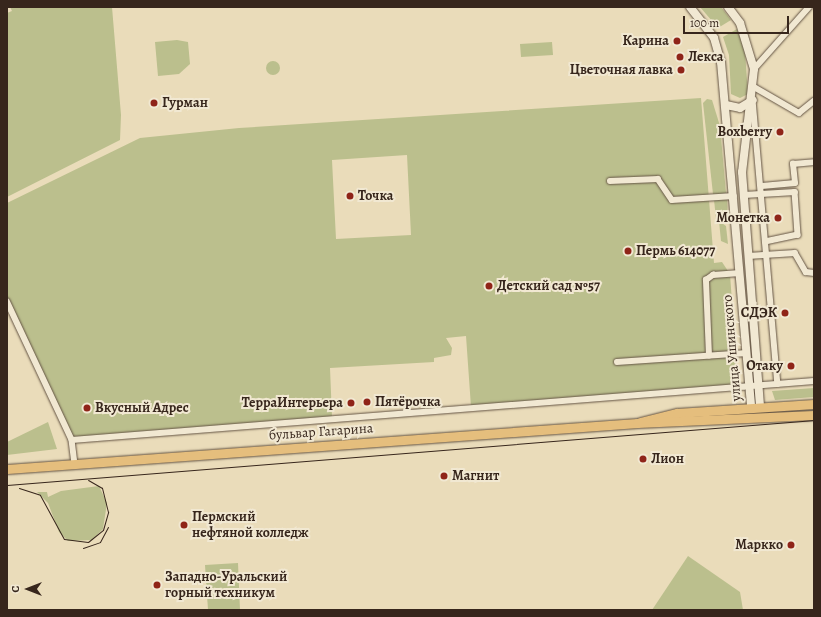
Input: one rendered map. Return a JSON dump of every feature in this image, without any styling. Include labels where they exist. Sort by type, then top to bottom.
[{"type":"main road","name":"улица Ушинского","points":[[690,7],[714,38],[726,105],[751,408],[756,418]]},
{"type":"main road","name":"улица Ушинского","points":[[728,7],[740,22],[754,69],[753,100],[742,150],[748,256],[759,385],[760,407],[756,418]]},
{"type":"main road","points":[[726,105],[740,108],[753,100]]},
{"type":"main road","points":[[734,196],[744,195]]},
{"type":"main road","points":[[739,257],[748,256]]},
{"type":"main road","name":"бульвар Гагарина","points":[[637,423],[663,415],[814,404]]},
{"type":"main road","name":"бульвар Гагарина","points":[[7,469],[75,462],[637,423],[814,415]]},
{"type":"street","points":[[754,69],[808,7]]},
{"type":"street","points":[[754,87],[799,113],[814,101]]},
{"type":"street","points":[[753,100],[762,186],[778,384]]},
{"type":"street","points":[[762,186],[794,183],[793,164],[814,162]]},
{"type":"street","points":[[610,181],[658,179],[672,200],[734,196]]},
{"type":"street","points":[[744,195],[791,191],[796,195],[798,235],[766,242]]},
{"type":"street","points":[[748,256],[795,253],[806,272],[814,273]]},
{"type":"street","points":[[709,356],[706,280],[713,275],[740,273]]},
{"type":"street","points":[[7,300],[72,440],[75,462]]},
{"type":"street","points":[[617,362],[747,352]]},
{"type":"street","points":[[72,440],[814,381]]},
{"type":"green space","points":[[10,7],[112,7],[121,115],[120,140],[7,197],[7,13],[12,11]]},
{"type":"green space","points":[[700,7],[721,7],[731,20],[718,28]]},
{"type":"green space","points":[[737,29],[745,52],[748,94],[740,98],[731,94],[729,55],[723,37]]},
{"type":"green space","points":[[177,40],[188,42],[190,64],[179,74],[158,76],[155,42]]},
{"type":"green space","points":[[552,42],[553,55],[521,57],[520,44]]},
{"type":"green space","points":[[270,61],[276,61],[280,65],[280,71],[276,75],[270,75],[266,71],[266,65]]},
{"type":"green space","points":[[701,98],[714,263],[722,262],[730,274],[738,386],[471,407],[466,336],[446,338],[452,348],[451,355],[434,358],[434,362],[330,368],[332,417],[72,440],[7,301],[7,203],[140,138],[239,128]],"holes":[[[407,155],[411,235],[336,239],[332,160]]]},
{"type":"green space","points":[[707,99],[712,100],[720,126],[726,193],[721,194],[713,194],[703,103]]},
{"type":"green space","points":[[714,200],[727,200],[728,217],[716,218]]},
{"type":"green space","points":[[719,221],[726,226],[728,244],[721,241]]},
{"type":"green space","points":[[814,388],[814,397],[775,400],[772,391]]},
{"type":"green space","points":[[48,422],[57,449],[7,455],[7,442]]},
{"type":"green space","points":[[99,486],[107,503],[103,529],[92,540],[68,541],[59,532],[48,503],[37,492],[47,492],[48,497],[61,491]]},
{"type":"green space","points":[[688,556],[740,592],[743,610],[652,610]]},
{"type":"green space","points":[[238,563],[240,610],[208,610],[205,565]]},
{"type":"tram line","points":[[7,485],[814,420]]},
{"type":"tram line","points":[[19,488],[40,495],[64,539],[88,542],[103,530],[108,512],[102,488],[88,480]]},
{"type":"tram line","points":[[83,548],[100,542],[108,527]]},
{"type":"place","name":"Карина","points":[[677,41]]},
{"type":"place","name":"Лекса","points":[[680,57]]},
{"type":"place","name":"Цветочная лавка","points":[[681,70]]},
{"type":"place","name":"Гурман","points":[[154,103]]},
{"type":"place","name":"Boxberry","points":[[780,132]]},
{"type":"place","name":"Точка","points":[[350,196]]},
{"type":"place","name":"Монетка","points":[[778,218]]},
{"type":"place","name":"Пермь 614077","points":[[628,251]]},
{"type":"place","name":"Детский сад №57","points":[[489,286]]},
{"type":"place","name":"СДЭК","points":[[785,313]]},
{"type":"place","name":"Отаку","points":[[791,366]]},
{"type":"place","name":"Пятёрочка","points":[[367,402]]},
{"type":"place","name":"ТерраИнтерьера","points":[[351,403]]},
{"type":"place","name":"Вкусный Адрес","points":[[87,408]]},
{"type":"place","name":"Лион","points":[[643,459]]},
{"type":"place","name":"Магнит","points":[[444,476]]},
{"type":"place","name":"Пермский нефтяной колледж","points":[[184,525]]},
{"type":"place","name":"Маркко","points":[[791,545]]},
{"type":"place","name":"Западно-Уральский горный техникум","points":[[157,585]]}]
